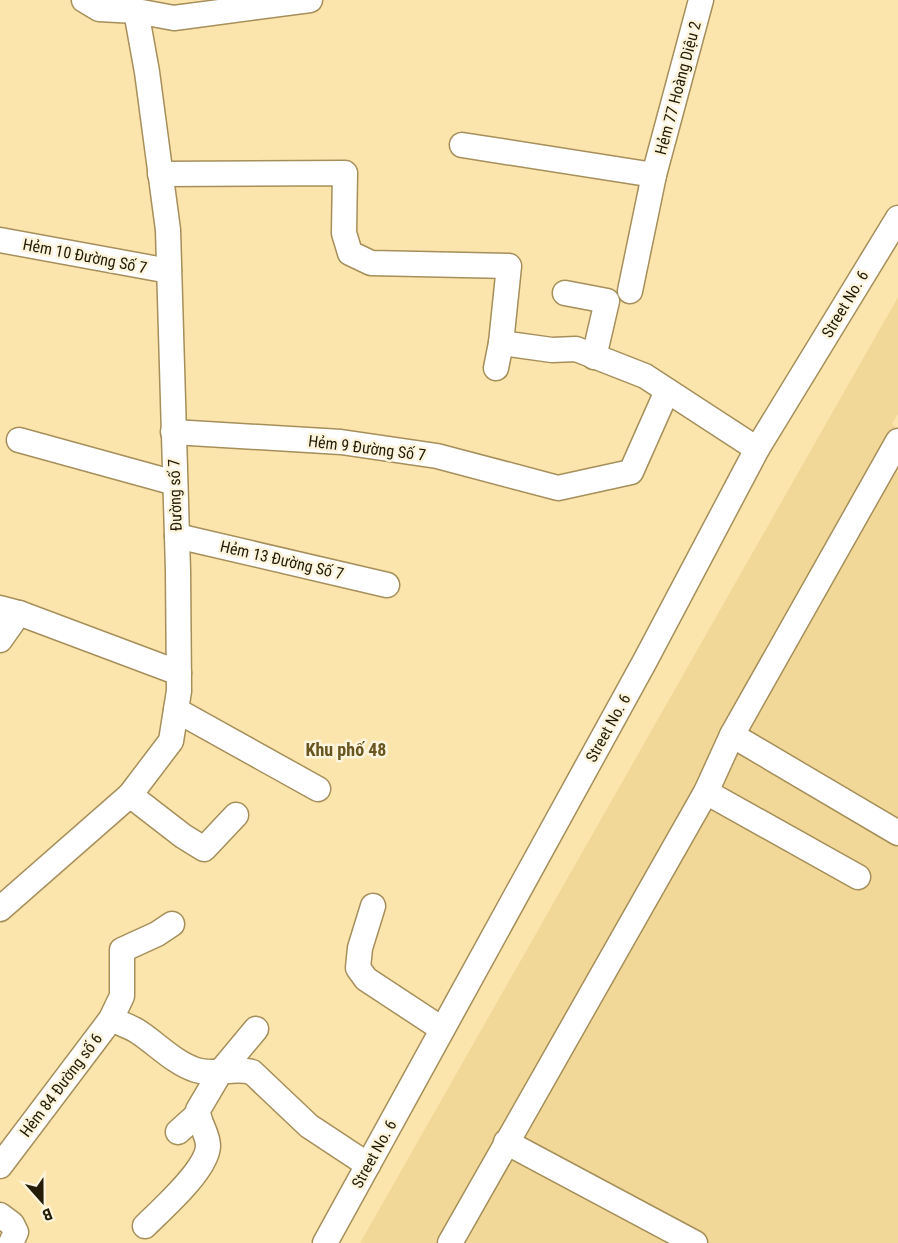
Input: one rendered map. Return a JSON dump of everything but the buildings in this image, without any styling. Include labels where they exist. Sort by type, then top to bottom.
[{"type":"street","points":[[84,0],[99,9],[136,11],[310,0]]},
{"type":"street","name":"Hẻm 77 Hoàng Diệu 2","points":[[630,291],[654,175],[701,0]]},
{"type":"street","name":"Đường số 7","points":[[0,909],[130,795],[171,741],[179,691],[168,230],[136,11]]},
{"type":"street","points":[[462,145],[654,175]]},
{"type":"street","points":[[160,174],[345,173],[344,233],[350,254],[371,263],[509,266],[496,368]]},
{"type":"street","name":"Street No. 6","points":[[325,1243],[645,661],[757,449],[898,218]]},
{"type":"street","name":"Hẻm 10 Đường Số 7","points":[[0,240],[169,272]]},
{"type":"street","points":[[565,293],[607,302],[594,357]]},
{"type":"street","points":[[501,343],[552,350],[576,349],[645,376],[757,449]]},
{"type":"street","name":"Hẻm 9 Đường Số 7","points":[[173,432],[341,442],[437,456],[558,488],[632,472],[667,391]]},
{"type":"street","points":[[19,440],[175,483]]},
{"type":"street","points":[[450,1243],[706,792],[732,735],[898,441]]},
{"type":"street","name":"Hẻm 13 Đường Số 7","points":[[177,536],[387,585]]},
{"type":"street","points":[[0,640],[10,610],[179,673]]},
{"type":"street","points":[[176,710],[318,789]]},
{"type":"street","points":[[732,735],[898,833]]},
{"type":"street","points":[[706,792],[858,878]]},
{"type":"street","points":[[130,795],[183,836],[204,849],[236,815]]},
{"type":"street","points":[[373,906],[360,948],[358,968],[366,979],[442,1029]]},
{"type":"street","points":[[111,1019],[122,996],[123,950],[158,934],[172,924]]},
{"type":"street","name":"Hẻm 84 Đường số 6","points":[[0,1166],[111,1019],[135,1030],[186,1066],[207,1072],[236,1069],[252,1072],[309,1126],[368,1165]]},
{"type":"street","points":[[145,1227],[199,1170],[206,1156],[207,1137],[198,1114],[199,1107],[221,1071],[256,1029]]},
{"type":"street","points":[[178,1132],[198,1114]]},
{"type":"street","points":[[506,1142],[695,1243]]},
{"type":"street","points":[[0,1215],[12,1224],[16,1232],[11,1243]]},
{"type":"shaded area","points":[[898,297],[898,414],[892,424],[898,428],[898,1243],[360,1243]]},
{"type":"district","name":"Khu phố 48","points":[[346,749]]}]
